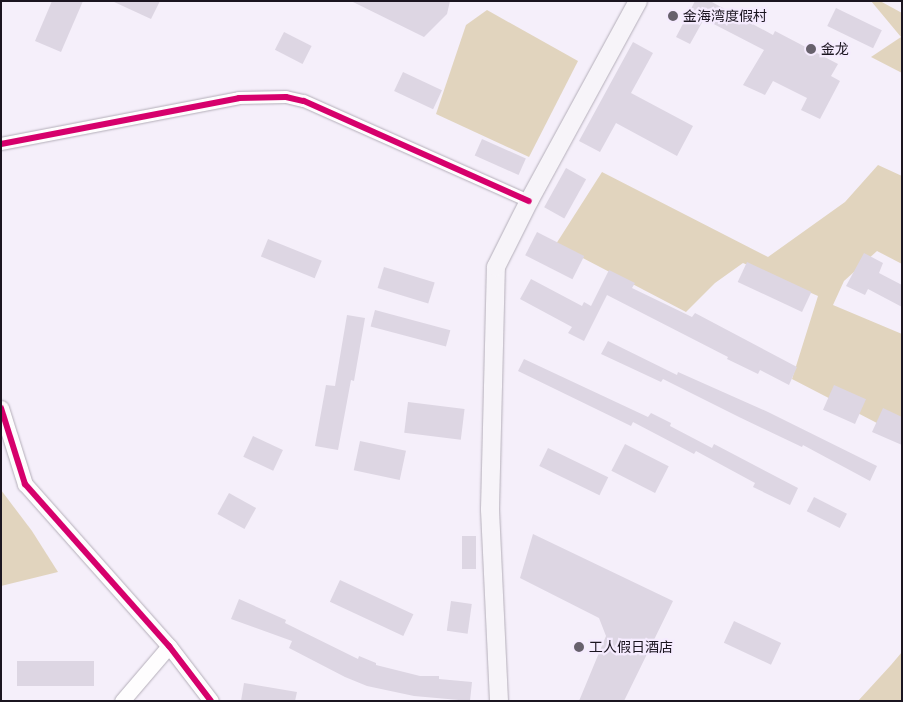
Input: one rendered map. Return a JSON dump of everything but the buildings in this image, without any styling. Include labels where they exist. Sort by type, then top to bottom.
[{"type":"main road","points":[[499,701],[490,509],[496,267],[529,200],[638,1]]},
{"type":"street","points":[[1,144],[239,98],[286,97],[304,101],[529,200]]},
{"type":"street","points":[[1,408],[25,484],[169,646],[210,701]]},
{"type":"street","points":[[122,701],[169,646]]},
{"type":"shaded area","points":[[871,1],[880,1],[902,13],[902,73],[871,57],[901,37]]},
{"type":"shaded area","points":[[487,10],[578,61],[529,157],[436,114],[466,25]]},
{"type":"shaded area","points":[[878,165],[902,176],[902,264],[877,251],[844,281],[833,305],[902,334],[902,436],[792,379],[818,296],[743,263],[715,283],[686,312],[556,244],[602,172],[768,257],[845,202]]},
{"type":"shaded area","points":[[1,490],[32,531],[58,572],[1,586]]},
{"type":"shaded area","points":[[902,652],[902,701],[858,701],[891,665]]},
{"type":"cycle path","points":[[1,144],[239,98],[286,97],[304,101],[529,201]]},
{"type":"cycle path","points":[[1,408],[25,484],[169,646],[211,701]]},
{"type":"place","name":"金海湾度假村","points":[[673,16]]},
{"type":"place","name":"金龙","points":[[811,49]]},
{"type":"place","name":"工人假日酒店","points":[[579,647]]}]
